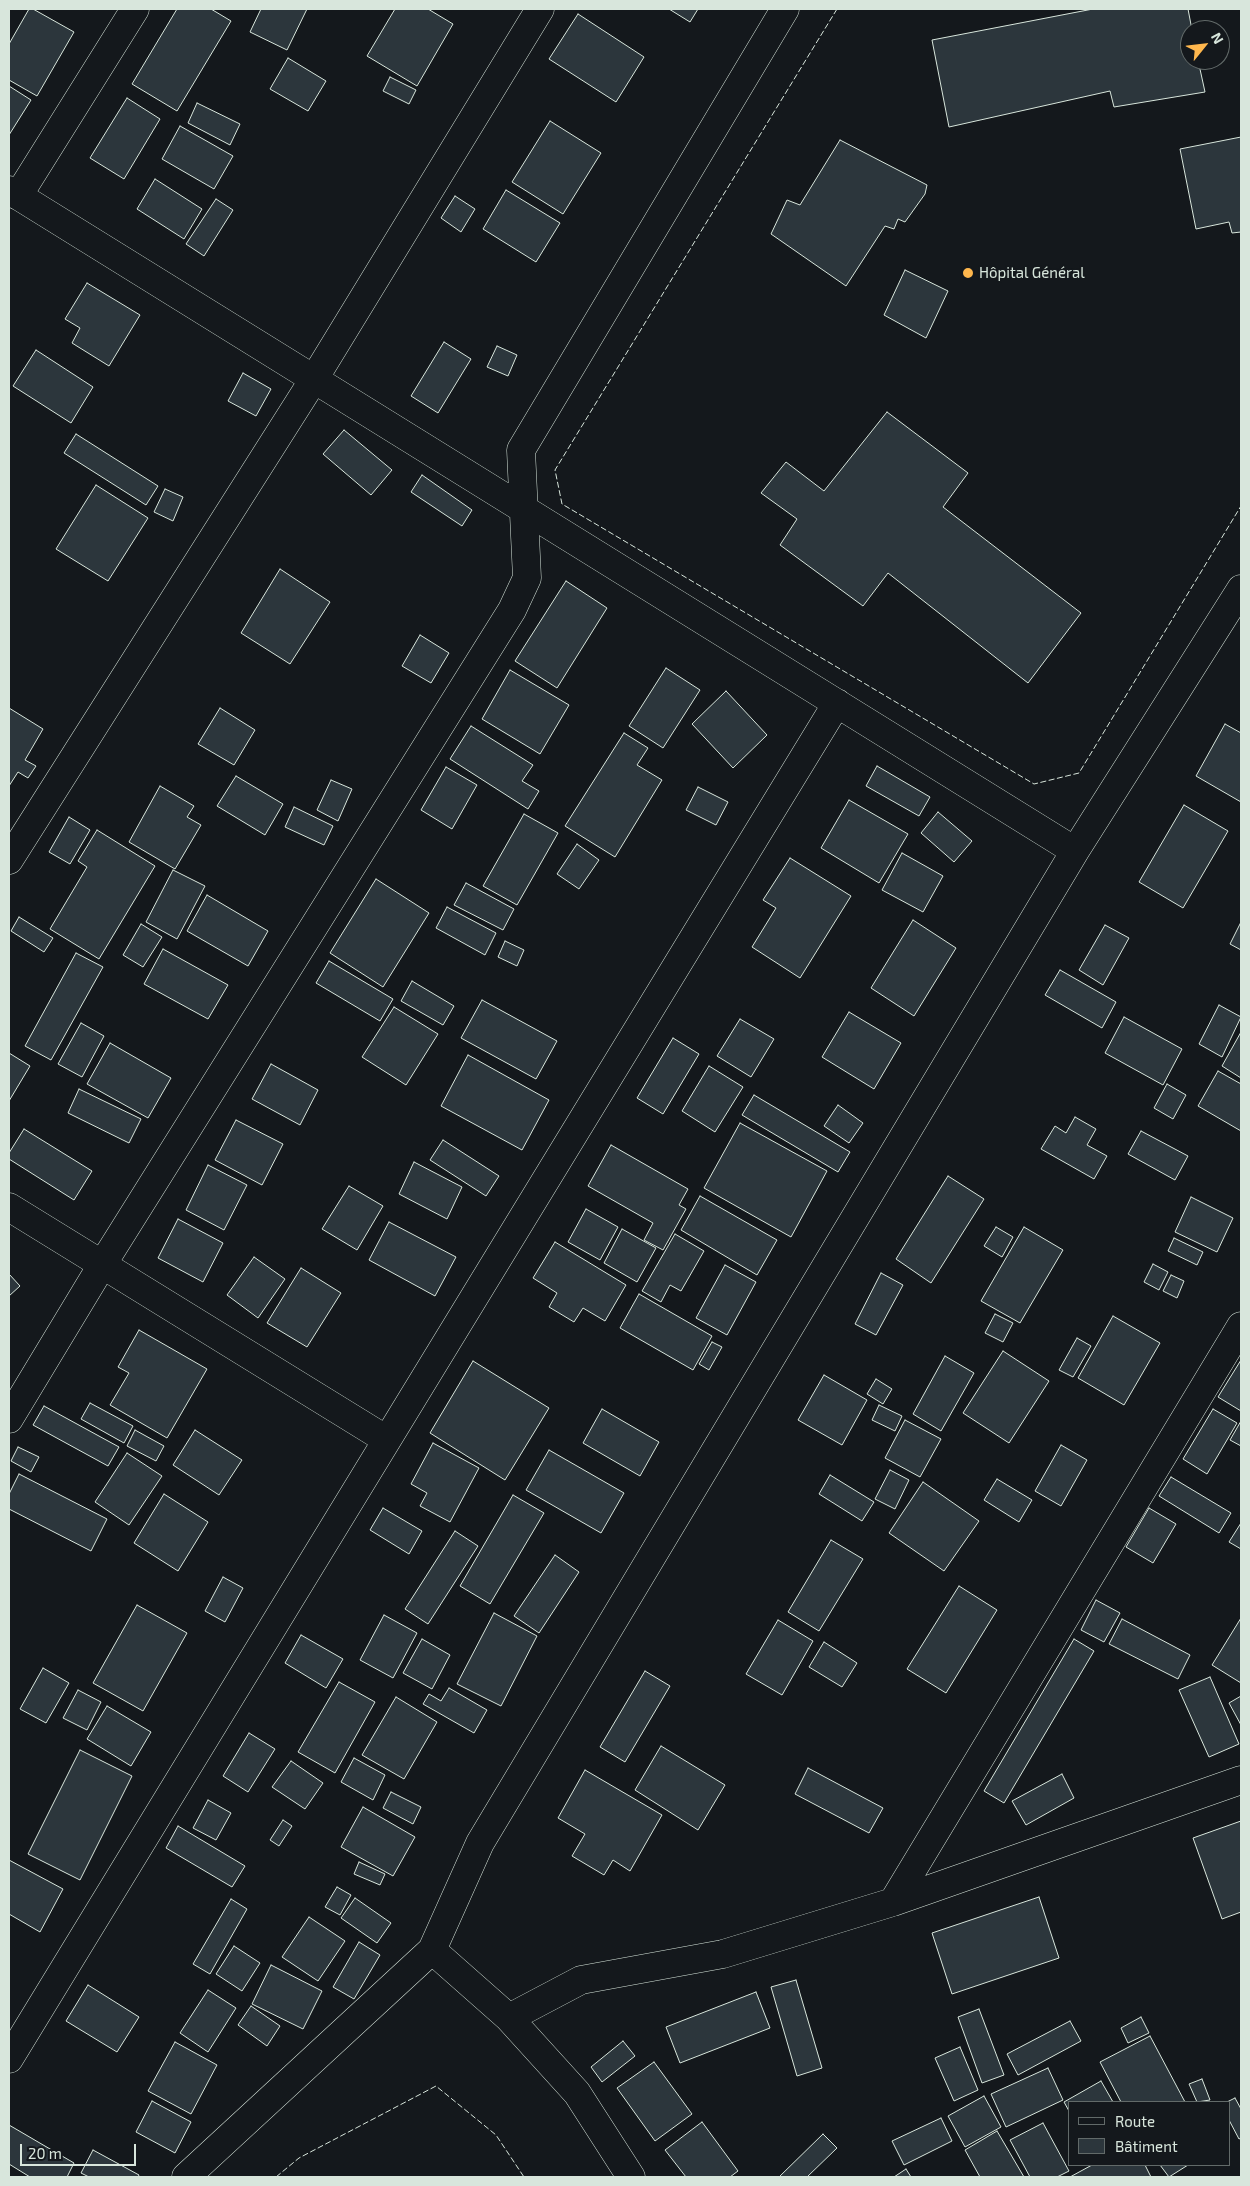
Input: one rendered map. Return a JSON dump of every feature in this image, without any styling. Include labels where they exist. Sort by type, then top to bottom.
[{"type":"street","points":[[135,9],[13,193],[1076,851]]},
{"type":"street","points":[[9,860],[314,379],[540,9]]},
{"type":"street","points":[[9,1419],[102,1265],[512,610],[527,578],[521,450],[785,9]]},
{"type":"street","points":[[186,2177],[432,1950],[480,1843],[1076,851],[1241,589]]},
{"type":"street","points":[[9,2059],[837,703]]},
{"type":"street","points":[[9,1207],[387,1440]]},
{"type":"street","points":[[893,1902],[1241,1326]]},
{"type":"street","points":[[508,2018],[581,1980],[722,1954],[893,1902],[1241,1780]]},
{"type":"street","points":[[432,1950],[508,2018],[577,2093],[631,2177]]},
{"type":"building","points":[[29,9],[33,9],[74,32],[37,96],[9,80],[9,44]]},
{"type":"building","points":[[177,9],[211,9],[231,21],[177,111],[132,84]]},
{"type":"building","points":[[261,9],[307,9],[287,50],[250,32]]},
{"type":"building","points":[[395,9],[428,9],[453,24],[417,86],[367,56]]},
{"type":"building","points":[[669,9],[698,9],[690,22]]},
{"type":"building","points":[[1093,9],[1188,9],[1190,20],[1180,20],[1180,70],[1200,70],[1205,92],[1114,107],[1110,91],[949,127],[932,40]]},
{"type":"building","points":[[578,14],[644,57],[616,102],[549,59]]},
{"type":"building","points":[[288,58],[326,81],[308,111],[270,89]]},
{"type":"building","points":[[390,77],[416,90],[409,104],[383,91]]},
{"type":"building","points":[[9,86],[31,100],[9,135]]},
{"type":"building","points":[[127,98],[160,119],[124,179],[90,158]]},
{"type":"building","points":[[197,103],[240,124],[230,145],[188,123]]},
{"type":"building","points":[[550,121],[601,153],[563,214],[512,182]]},
{"type":"building","points":[[180,126],[233,156],[214,189],[162,159]]},
{"type":"building","points":[[1241,137],[1241,232],[1232,233],[1229,222],[1196,229],[1180,149]]},
{"type":"building","points":[[840,140],[927,185],[925,194],[905,222],[898,219],[894,229],[885,226],[846,286],[771,234],[787,200],[800,205]]},
{"type":"building","points":[[155,179],[202,209],[184,239],[137,209]]},
{"type":"building","points":[[506,190],[560,223],[536,262],[483,229]]},
{"type":"building","points":[[455,196],[475,209],[461,232],[441,218]]},
{"type":"building","points":[[216,199],[233,210],[204,256],[186,244]]},
{"type":"building","points":[[905,270],[948,291],[926,338],[884,315]]},
{"type":"building","points":[[87,283],[140,315],[109,366],[72,343],[80,328],[65,319]]},
{"type":"building","points":[[444,342],[471,359],[438,413],[411,396]]},
{"type":"building","points":[[497,346],[517,355],[508,376],[487,367]]},
{"type":"building","points":[[36,350],[93,387],[71,423],[13,386]]},
{"type":"building","points":[[243,373],[271,389],[256,416],[228,401]]},
{"type":"building","points":[[887,412],[968,473],[943,507],[1081,613],[1028,683],[888,573],[863,606],[780,545],[797,519],[761,493],[786,462],[824,491]]},
{"type":"building","points":[[344,430],[392,470],[371,495],[323,454]]},
{"type":"building","points":[[76,434],[158,486],[146,505],[64,453]]},
{"type":"building","points":[[422,475],[472,510],[462,526],[411,492]]},
{"type":"building","points":[[96,485],[148,518],[108,581],[56,549]]},
{"type":"building","points":[[165,489],[183,497],[173,521],[154,512]]},
{"type":"building","points":[[280,569],[330,602],[290,664],[241,633]]},
{"type":"building","points":[[566,581],[607,608],[557,688],[515,661]]},
{"type":"building","points":[[420,635],[449,653],[431,683],[402,666]]},
{"type":"building","points":[[666,668],[700,690],[663,748],[629,726]]},
{"type":"building","points":[[510,670],[569,705],[540,754],[482,719]]},
{"type":"building","points":[[726,691],[767,735],[733,768],[692,724]]},
{"type":"building","points":[[9,708],[43,729],[25,760],[36,766],[28,778],[18,772],[9,786]]},
{"type":"building","points":[[220,708],[255,730],[234,765],[198,744]]},
{"type":"building","points":[[1225,724],[1241,733],[1241,802],[1196,776]]},
{"type":"building","points":[[471,726],[533,765],[522,781],[539,791],[528,809],[450,759]]},
{"type":"building","points":[[624,733],[648,748],[637,765],[662,780],[615,857],[565,826]]},
{"type":"building","points":[[877,766],[930,797],[919,816],[866,786]]},
{"type":"building","points":[[446,767],[477,785],[452,829],[421,810]]},
{"type":"building","points":[[236,776],[283,804],[265,835],[217,806]]},
{"type":"building","points":[[331,780],[352,789],[338,821],[317,810]]},
{"type":"building","points":[[160,786],[194,806],[187,817],[201,825],[175,869],[129,842]]},
{"type":"building","points":[[698,787],[728,802],[716,825],[686,810]]},
{"type":"building","points":[[849,800],[908,834],[879,883],[821,848]]},
{"type":"building","points":[[1184,805],[1228,831],[1183,908],[1139,882]]},
{"type":"building","points":[[294,807],[333,826],[324,845],[285,827]]},
{"type":"building","points":[[938,812],[972,841],[954,862],[921,833]]},
{"type":"building","points":[[524,814],[558,833],[517,905],[483,886]]},
{"type":"building","points":[[69,817],[90,830],[70,864],[49,852]]},
{"type":"building","points":[[97,830],[155,866],[99,959],[50,929],[87,867],[78,861]]},
{"type":"building","points":[[577,844],[599,860],[579,889],[557,874]]},
{"type":"building","points":[[902,853],[943,876],[923,912],[882,890]]},
{"type":"building","points":[[790,858],[851,896],[800,978],[752,947],[776,908],[763,900]]},
{"type":"building","points":[[173,870],[205,886],[177,939],[146,922]]},
{"type":"building","points":[[376,879],[429,913],[383,987],[330,953]]},
{"type":"building","points":[[466,883],[514,909],[503,930],[454,905]]},
{"type":"building","points":[[207,895],[268,931],[248,966],[187,931]]},
{"type":"building","points":[[447,907],[496,933],[485,955],[436,928]]},
{"type":"building","points":[[19,917],[53,938],[44,952],[11,931]]},
{"type":"building","points":[[913,920],[956,948],[914,1016],[871,988]]},
{"type":"building","points":[[1241,922],[1241,950],[1230,944]]},
{"type":"building","points":[[141,924],[162,937],[143,967],[123,955]]},
{"type":"building","points":[[1105,925],[1129,938],[1103,985],[1079,970]]},
{"type":"building","points":[[505,941],[524,950],[517,966],[498,957]]},
{"type":"building","points":[[163,949],[228,985],[208,1019],[144,984]]},
{"type":"building","points":[[76,953],[103,967],[51,1060],[25,1046]]},
{"type":"building","points":[[329,961],[393,999],[380,1021],[316,983]]},
{"type":"building","points":[[1060,970],[1116,1002],[1102,1028],[1045,995]]},
{"type":"building","points":[[412,981],[454,1006],[443,1025],[401,1001]]},
{"type":"building","points":[[482,1000],[557,1041],[536,1079],[461,1038]]},
{"type":"building","points":[[1219,1005],[1241,1017],[1222,1057],[1199,1044]]},
{"type":"building","points":[[394,1007],[438,1034],[406,1085],[362,1057]]},
{"type":"building","points":[[849,1012],[901,1043],[874,1089],[822,1057]]},
{"type":"building","points":[[1124,1017],[1182,1049],[1163,1085],[1105,1053]]},
{"type":"building","points":[[740,1019],[774,1039],[751,1077],[717,1056]]},
{"type":"building","points":[[81,1023],[104,1036],[82,1077],[58,1064]]},
{"type":"building","points":[[1241,1032],[1241,1078],[1222,1066]]},
{"type":"building","points":[[673,1038],[699,1054],[663,1114],[637,1098]]},
{"type":"building","points":[[110,1043],[171,1078],[148,1118],[87,1084]]},
{"type":"building","points":[[9,1053],[30,1066],[9,1101]]},
{"type":"building","points":[[468,1055],[549,1100],[522,1150],[441,1106]]},
{"type":"building","points":[[271,1064],[318,1090],[300,1125],[252,1099]]},
{"type":"building","points":[[709,1066],[743,1087],[715,1132],[682,1111]]},
{"type":"building","points":[[1218,1071],[1241,1084],[1241,1131],[1198,1106]]},
{"type":"building","points":[[1167,1084],[1186,1095],[1173,1119],[1154,1108]]},
{"type":"building","points":[[79,1089],[141,1119],[129,1143],[68,1113]]},
{"type":"building","points":[[754,1095],[850,1152],[838,1172],[742,1115]]},
{"type":"building","points":[[838,1105],[863,1123],[849,1143],[824,1126]]},
{"type":"building","points":[[1075,1117],[1096,1129],[1087,1145],[1107,1156],[1094,1179],[1041,1149],[1055,1126],[1066,1133]]},
{"type":"building","points":[[236,1120],[283,1144],[262,1185],[215,1160]]},
{"type":"building","points":[[740,1123],[827,1171],[791,1237],[704,1188]]},
{"type":"building","points":[[24,1129],[92,1171],[74,1200],[9,1159],[9,1153]]},
{"type":"building","points":[[1141,1131],[1188,1156],[1175,1180],[1128,1154]]},
{"type":"building","points":[[443,1140],[499,1176],[486,1196],[430,1160]]},
{"type":"building","points":[[611,1145],[688,1189],[679,1205],[686,1209],[663,1250],[644,1240],[653,1223],[588,1186]]},
{"type":"building","points":[[414,1162],[462,1187],[447,1219],[399,1194]]},
{"type":"building","points":[[208,1165],[247,1185],[224,1230],[186,1210]]},
{"type":"building","points":[[948,1176],[984,1199],[931,1283],[896,1259]]},
{"type":"building","points":[[349,1186],[383,1206],[357,1250],[322,1229]]},
{"type":"building","points":[[700,1196],[777,1240],[757,1275],[681,1230]]},
{"type":"building","points":[[1191,1197],[1233,1218],[1217,1252],[1175,1232]]},
{"type":"building","points":[[586,1209],[618,1227],[600,1260],[568,1242]]},
{"type":"building","points":[[178,1219],[223,1243],[203,1282],[158,1258]]},
{"type":"building","points":[[389,1222],[456,1257],[435,1296],[369,1260]]},
{"type":"building","points":[[996,1227],[1013,1237],[1002,1257],[984,1246]]},
{"type":"building","points":[[1024,1227],[1063,1250],[1020,1323],[981,1301]]},
{"type":"building","points":[[622,1229],[656,1248],[637,1282],[604,1263]]},
{"type":"building","points":[[675,1234],[704,1251],[681,1291],[670,1285],[661,1302],[642,1291]]},
{"type":"building","points":[[1174,1238],[1203,1252],[1197,1265],[1168,1251]]},
{"type":"building","points":[[555,1242],[626,1285],[605,1321],[583,1308],[574,1322],[549,1307],[557,1293],[533,1278]]},
{"type":"building","points":[[254,1257],[285,1279],[258,1318],[227,1295]]},
{"type":"building","points":[[1153,1264],[1168,1272],[1159,1290],[1144,1282]]},
{"type":"building","points":[[725,1265],[756,1282],[727,1335],[696,1318]]},
{"type":"building","points":[[301,1268],[341,1293],[307,1347],[267,1323]]},
{"type":"building","points":[[881,1273],[903,1285],[876,1335],[855,1324]]},
{"type":"building","points":[[9,1274],[20,1286],[9,1296]]},
{"type":"building","points":[[1171,1275],[1184,1281],[1177,1298],[1163,1291]]},
{"type":"building","points":[[639,1294],[712,1336],[693,1370],[620,1328]]},
{"type":"building","points":[[995,1314],[1013,1323],[1003,1342],[985,1333]]},
{"type":"building","points":[[1113,1316],[1160,1343],[1124,1405],[1078,1378]]},
{"type":"building","points":[[139,1330],[207,1369],[167,1438],[110,1405],[129,1373],[118,1367]]},
{"type":"building","points":[[1077,1338],[1091,1346],[1073,1377],[1059,1370]]},
{"type":"building","points":[[712,1342],[722,1347],[709,1370],[699,1364]]},
{"type":"building","points":[[1003,1351],[1049,1381],[1009,1443],[963,1413]]},
{"type":"building","points":[[945,1356],[974,1373],[941,1431],[913,1414]]},
{"type":"building","points":[[1241,1360],[1241,1411],[1218,1397]]},
{"type":"building","points":[[473,1361],[549,1408],[505,1480],[430,1433]]},
{"type":"building","points":[[824,1375],[867,1400],[842,1445],[798,1420]]},
{"type":"building","points":[[876,1379],[892,1389],[883,1404],[867,1394]]},
{"type":"building","points":[[90,1403],[133,1426],[124,1443],[81,1419]]},
{"type":"building","points":[[879,1405],[902,1416],[895,1431],[872,1420]]},
{"type":"building","points":[[44,1406],[119,1447],[108,1466],[33,1425]]},
{"type":"building","points":[[602,1409],[659,1442],[640,1476],[583,1443]]},
{"type":"building","points":[[1213,1409],[1237,1423],[1207,1474],[1183,1459]]},
{"type":"building","points":[[905,1420],[941,1439],[920,1477],[885,1458]]},
{"type":"building","points":[[1241,1421],[1241,1446],[1230,1440]]},
{"type":"building","points":[[135,1430],[164,1446],[156,1461],[127,1446]]},
{"type":"building","points":[[195,1430],[242,1460],[219,1495],[173,1465]]},
{"type":"building","points":[[433,1443],[479,1468],[450,1522],[420,1506],[427,1493],[411,1484]]},
{"type":"building","points":[[1061,1445],[1087,1460],[1061,1506],[1035,1491]]},
{"type":"building","points":[[18,1447],[39,1457],[31,1472],[11,1461]]},
{"type":"building","points":[[549,1450],[624,1493],[601,1533],[526,1490]]},
{"type":"building","points":[[127,1453],[162,1476],[129,1525],[95,1502]]},
{"type":"building","points":[[890,1470],[909,1480],[895,1509],[875,1499]]},
{"type":"building","points":[[19,1474],[107,1519],[91,1551],[9,1509],[9,1494]]},
{"type":"building","points":[[830,1475],[874,1502],[862,1521],[819,1494]]},
{"type":"building","points":[[1171,1477],[1231,1513],[1219,1533],[1159,1496]]},
{"type":"building","points":[[997,1479],[1032,1500],[1019,1522],[984,1500]]},
{"type":"building","points":[[923,1482],[979,1521],[944,1571],[889,1533]]},
{"type":"building","points":[[164,1494],[208,1522],[178,1571],[134,1543]]},
{"type":"building","points":[[513,1495],[544,1513],[490,1604],[460,1586]]},
{"type":"building","points":[[383,1508],[422,1531],[409,1554],[370,1530]]},
{"type":"building","points":[[1149,1508],[1176,1524],[1153,1563],[1126,1547]]},
{"type":"building","points":[[1241,1523],[1241,1549],[1229,1542]]},
{"type":"building","points":[[455,1531],[478,1546],[428,1624],[405,1609]]},
{"type":"building","points":[[831,1540],[863,1559],[819,1631],[788,1612]]},
{"type":"building","points":[[555,1555],[579,1572],[539,1633],[514,1616]]},
{"type":"building","points":[[223,1577],[243,1588],[225,1622],[205,1611]]},
{"type":"building","points":[[959,1586],[997,1610],[946,1693],[907,1669]]},
{"type":"building","points":[[1096,1600],[1120,1613],[1104,1642],[1081,1630]]},
{"type":"building","points":[[137,1605],[187,1633],[143,1711],[93,1683]]},
{"type":"building","points":[[494,1613],[537,1636],[501,1706],[457,1684]]},
{"type":"building","points":[[384,1615],[417,1633],[393,1678],[360,1660]]},
{"type":"building","points":[[1241,1618],[1241,1683],[1212,1665]]},
{"type":"building","points":[[1122,1619],[1190,1655],[1178,1679],[1109,1644]]},
{"type":"building","points":[[778,1620],[813,1641],[782,1695],[746,1674]]},
{"type":"building","points":[[301,1635],[343,1659],[326,1688],[285,1663]]},
{"type":"building","points":[[422,1639],[450,1655],[432,1689],[403,1673]]},
{"type":"building","points":[[1074,1639],[1094,1651],[1004,1803],[984,1791]]},
{"type":"building","points":[[824,1642],[857,1663],[842,1687],[809,1667]]},
{"type":"building","points":[[43,1668],[69,1683],[46,1723],[20,1709]]},
{"type":"building","points":[[645,1671],[670,1686],[625,1762],[600,1747]]},
{"type":"building","points":[[1210,1677],[1239,1744],[1209,1757],[1179,1690]]},
{"type":"building","points":[[339,1682],[375,1702],[335,1773],[298,1752]]},
{"type":"building","points":[[449,1688],[487,1710],[474,1733],[423,1704],[429,1694],[441,1701]]},
{"type":"building","points":[[78,1690],[101,1702],[87,1730],[63,1718]]},
{"type":"building","points":[[1241,1696],[1241,1725],[1229,1703]]},
{"type":"building","points":[[396,1697],[437,1722],[404,1779],[362,1755]]},
{"type":"building","points":[[107,1706],[151,1732],[131,1766],[87,1739]]},
{"type":"building","points":[[249,1733],[275,1749],[248,1792],[223,1776]]},
{"type":"building","points":[[661,1746],[725,1785],[698,1830],[635,1790]]},
{"type":"building","points":[[80,1750],[132,1776],[80,1880],[28,1854]]},
{"type":"building","points":[[354,1758],[385,1775],[373,1800],[341,1782]]},
{"type":"building","points":[[291,1761],[323,1783],[305,1809],[272,1787]]},
{"type":"building","points":[[808,1768],[883,1808],[869,1833],[795,1794]]},
{"type":"building","points":[[585,1770],[662,1815],[630,1871],[613,1860],[604,1875],[572,1856],[585,1834],[558,1818]]},
{"type":"building","points":[[1062,1774],[1074,1798],[1026,1825],[1012,1801]]},
{"type":"building","points":[[391,1792],[421,1807],[413,1824],[383,1808]]},
{"type":"building","points":[[208,1800],[231,1813],[216,1840],[193,1828]]},
{"type":"building","points":[[363,1807],[415,1837],[393,1876],[341,1847]]},
{"type":"building","points":[[283,1820],[292,1826],[279,1846],[270,1840]]},
{"type":"building","points":[[1241,1821],[1241,1912],[1222,1919],[1193,1838]]},
{"type":"building","points":[[178,1826],[245,1866],[232,1887],[166,1848]]},
{"type":"building","points":[[9,1860],[63,1889],[40,1932],[9,1914]]},
{"type":"building","points":[[359,1862],[385,1874],[380,1885],[354,1874]]},
{"type":"building","points":[[337,1887],[351,1895],[340,1915],[325,1907]]},
{"type":"building","points":[[1039,1897],[1059,1958],[952,1994],[932,1933]]},
{"type":"building","points":[[355,1898],[391,1923],[377,1943],[341,1918]]},
{"type":"building","points":[[231,1899],[247,1909],[210,1974],[193,1964]]},
{"type":"building","points":[[309,1917],[345,1941],[318,1981],[282,1957]]},
{"type":"building","points":[[359,1942],[380,1955],[354,1999],[333,1987]]},
{"type":"building","points":[[234,1946],[260,1963],[242,1991],[216,1974]]},
{"type":"building","points":[[271,1965],[322,1991],[303,2029],[252,2004]]},
{"type":"building","points":[[796,1980],[822,2068],[797,2076],[771,1987]]},
{"type":"building","points":[[88,1985],[139,2017],[117,2052],[66,2021]]},
{"type":"building","points":[[208,1990],[236,2008],[208,2052],[180,2033]]},
{"type":"building","points":[[756,1992],[770,2028],[680,2063],[666,2027]]},
{"type":"building","points":[[251,2006],[280,2026],[267,2046],[238,2025]]},
{"type":"building","points":[[979,2009],[1004,2075],[982,2083],[958,2017]]},
{"type":"building","points":[[1141,2017],[1149,2033],[1128,2043],[1121,2028]]},
{"type":"building","points":[[1070,2021],[1081,2041],[1018,2075],[1007,2054]]},
{"type":"building","points":[[1150,2036],[1184,2101],[1120,2101],[1100,2062]]},
{"type":"building","points":[[623,2041],[635,2056],[602,2082],[591,2067]]},
{"type":"building","points":[[175,2042],[217,2065],[191,2114],[148,2091]]},
{"type":"building","points":[[960,2047],[978,2090],[954,2101],[935,2058]]},
{"type":"building","points":[[654,2062],[692,2114],[655,2141],[617,2088]]},
{"type":"building","points":[[1048,2068],[1063,2100],[1006,2127],[991,2094]]},
{"type":"building","points":[[1202,2079],[1210,2100],[1197,2101],[1189,2084]]},
{"type":"building","points":[[1101,2081],[1112,2101],[1068,2101],[1068,2109],[1064,2102]]},
{"type":"building","points":[[984,2096],[1001,2127],[965,2147],[948,2116]]},
{"type":"building","points":[[1235,2098],[1241,2109],[1241,2138],[1239,2139],[1230,2122],[1229,2101]]},
{"type":"building","points":[[152,2101],[191,2122],[175,2153],[136,2132]]},
{"type":"building","points":[[941,2118],[952,2141],[904,2165],[892,2141]]},
{"type":"building","points":[[702,2122],[738,2171],[730,2177],[686,2177],[665,2150]]},
{"type":"building","points":[[1043,2123],[1069,2171],[1057,2177],[1030,2177],[1010,2140]]},
{"type":"building","points":[[9,2125],[74,2163],[67,2177],[30,2177],[9,2164]]},
{"type":"building","points":[[997,2131],[1024,2177],[980,2177],[965,2150]]},
{"type":"building","points":[[823,2134],[837,2148],[807,2177],[779,2177]]},
{"type":"building","points":[[93,2150],[139,2175],[138,2177],[89,2177],[81,2173]]},
{"type":"building","points":[[1090,2166],[1146,2166],[1151,2177],[1070,2177]]},
{"type":"building","points":[[1161,2166],[1186,2166],[1169,2177]]},
{"type":"building","points":[[906,2169],[911,2177],[894,2177]]},
{"type":"fence","points":[[837,9],[555,470],[562,504],[1034,784],[1079,773],[1241,506]]},
{"type":"fence","points":[[276,2177],[299,2158],[436,2086],[496,2135],[524,2177]]},
{"type":"place","name":"Hôpital Général","points":[[968,273]]}]
